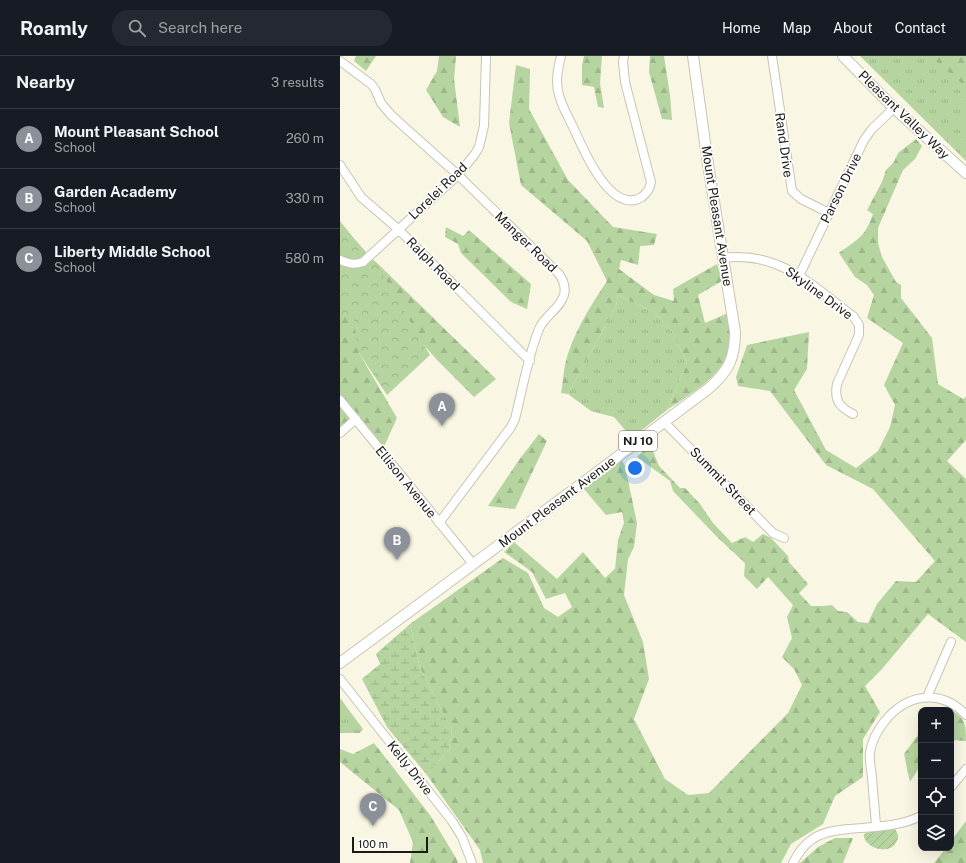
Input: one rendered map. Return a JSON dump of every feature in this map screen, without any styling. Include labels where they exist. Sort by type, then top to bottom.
[{"type":"main road","name":"Mount Pleasant Avenue","points":[[340,663],[664,422],[718,380],[724,373],[732,358],[735,332],[693,56]]},
{"type":"main road","name":"Pleasant Valley Way","points":[[844,56],[894,108],[966,173]]},
{"type":"street","name":"Lorelei Road","points":[[340,260],[349,264],[363,262],[458,175],[475,154],[482,137],[486,56]]},
{"type":"street","points":[[560,56],[557,71],[557,85],[562,104],[592,167],[600,179],[612,192],[622,198],[634,200],[648,192],[651,185],[626,82],[623,62],[624,56]]},
{"type":"street","name":"Rand Drive","points":[[772,56],[792,191],[801,199],[829,213]]},
{"type":"street","name":"Manger Road","points":[[340,61],[371,84],[381,103],[391,115],[458,175],[559,274],[565,287],[562,301],[542,322],[539,329],[515,419],[511,427],[439,523]]},
{"type":"street","name":"Parson Drive","points":[[799,276],[864,140],[872,129],[894,108]]},
{"type":"street","name":"Ralph Road","points":[[340,165],[361,197],[398,229],[530,361]]},
{"type":"street","name":"Skyline Drive","points":[[723,258],[746,257],[765,260],[781,266],[799,276],[853,316],[857,321],[859,335],[837,384],[836,392],[837,398],[843,408],[853,414]]},
{"type":"street","name":"Ellison Avenue","points":[[340,400],[474,564]]},
{"type":"street","points":[[340,433],[356,419]]},
{"type":"street","name":"Summit Street","points":[[664,422],[773,533],[784,538]]},
{"type":"street","points":[[927,697],[951,642]]},
{"type":"street","name":"Kelly Drive","points":[[340,679],[452,821],[462,837],[472,863]]},
{"type":"street","points":[[876,826],[870,758],[877,732],[895,710],[907,702],[927,697],[936,698],[947,702],[958,708],[966,715]]},
{"type":"street","points":[[954,784],[966,769]]},
{"type":"street","points":[[793,863],[802,848],[810,840],[819,835],[835,831],[900,824],[918,817]]},
{"type":"green space","points":[[356,56],[376,56],[366,71],[354,61]]},
{"type":"green space","points":[[439,56],[456,56],[454,79],[460,127],[443,117],[426,90],[437,71]]},
{"type":"green space","points":[[584,56],[602,56],[600,83],[604,108],[598,107],[594,87],[582,85],[582,65]]},
{"type":"green space","points":[[650,56],[664,56],[672,120],[662,119],[649,72]]},
{"type":"green space","points":[[860,56],[966,56],[966,161]]},
{"type":"green space","points":[[930,56],[966,56],[966,87],[965,86]]},
{"type":"green space","points":[[516,65],[530,69],[529,109],[568,180],[613,227],[657,234],[654,245],[640,246],[638,265],[621,260],[619,269],[654,295],[674,301],[673,289],[717,264],[722,281],[698,295],[705,323],[728,313],[731,329],[729,350],[717,371],[708,380],[698,389],[667,410],[687,363],[672,331],[654,312],[618,295],[616,306],[568,394],[561,393],[565,365],[572,342],[588,311],[607,281],[587,241],[521,185],[509,123]]},
{"type":"green space","points":[[916,139],[922,146],[915,159],[903,170],[878,228],[878,243],[882,257],[896,282],[901,285],[901,298],[932,338],[938,384],[963,399],[966,397],[966,440],[947,461],[966,479],[966,642],[928,614],[882,669],[865,686],[880,712],[863,739],[863,777],[835,796],[823,824],[791,844],[781,863],[483,863],[480,850],[427,775],[449,750],[452,730],[420,668],[410,624],[503,558],[528,573],[544,608],[558,617],[572,607],[565,593],[546,599],[532,572],[504,552],[514,542],[557,579],[583,552],[605,578],[615,569],[618,540],[624,523],[622,512],[606,515],[584,489],[621,459],[625,466],[637,523],[634,547],[628,559],[624,595],[643,642],[649,679],[634,719],[665,779],[688,795],[709,793],[788,713],[802,685],[794,669],[782,657],[792,638],[787,617],[793,605],[768,577],[757,589],[744,576],[745,563],[717,537],[673,491],[670,481],[637,457],[650,444],[659,466],[680,488],[685,488],[700,504],[713,523],[732,543],[745,537],[753,542],[763,534],[771,538],[788,556],[789,562],[808,584],[799,593],[811,606],[832,605],[838,611],[847,612],[858,622],[868,623],[877,604],[896,581],[916,582],[935,561],[873,489],[826,465],[770,391],[738,386],[736,377],[747,345],[809,332],[807,369],[794,390],[826,450],[856,468],[878,451],[890,427],[895,405],[884,385],[903,343],[867,318],[874,295],[867,285],[855,277],[839,253],[856,241],[864,233],[873,214],[867,210],[882,182],[886,170],[894,162],[898,153]]},
{"type":"green space","points":[[340,221],[369,257],[376,262],[496,379],[474,397],[437,360],[386,301],[359,353],[397,418],[382,451],[356,419],[340,432]]},
{"type":"green space","points":[[340,223],[376,263],[430,355],[387,395],[359,353],[353,316],[340,317]]},
{"type":"green space","points":[[446,227],[463,236],[469,230],[531,284],[527,309],[511,302],[461,253],[458,244],[445,237]]},
{"type":"green space","points":[[618,295],[654,312],[672,331],[687,363],[667,410],[632,438],[614,417],[591,411],[568,394],[616,306]]},
{"type":"green space","points":[[539,434],[547,441],[515,509],[488,506],[519,460]]},
{"type":"green space","points":[[410,624],[420,668],[452,730],[449,750],[427,775],[387,727],[362,679],[380,664],[376,654]]},
{"type":"green space","points":[[340,698],[363,729],[360,733],[340,733]]},
{"type":"green space","points":[[954,712],[960,716],[964,723],[966,741],[954,740]]},
{"type":"green space","points":[[918,735],[918,770],[910,782],[904,754]]},
{"type":"green space","points":[[374,743],[430,815],[458,863],[410,863],[413,842],[399,810],[340,762],[340,749],[353,754]]},
{"type":"green space","points":[[966,821],[966,863],[934,863],[944,851],[954,851],[954,837]]},
{"type":"green space","points":[[895,829],[898,835],[898,840],[888,849],[871,846],[867,843],[864,834],[868,832]]},
{"type":"green space","points":[[835,838],[853,838],[843,863],[800,863],[818,847]]},
{"type":"place","name":"Mount Pleasant School","points":[[442,426]]},
{"type":"place","name":"Garden Academy","points":[[397,560]]},
{"type":"place","name":"Liberty Middle School","points":[[373,826]]}]
